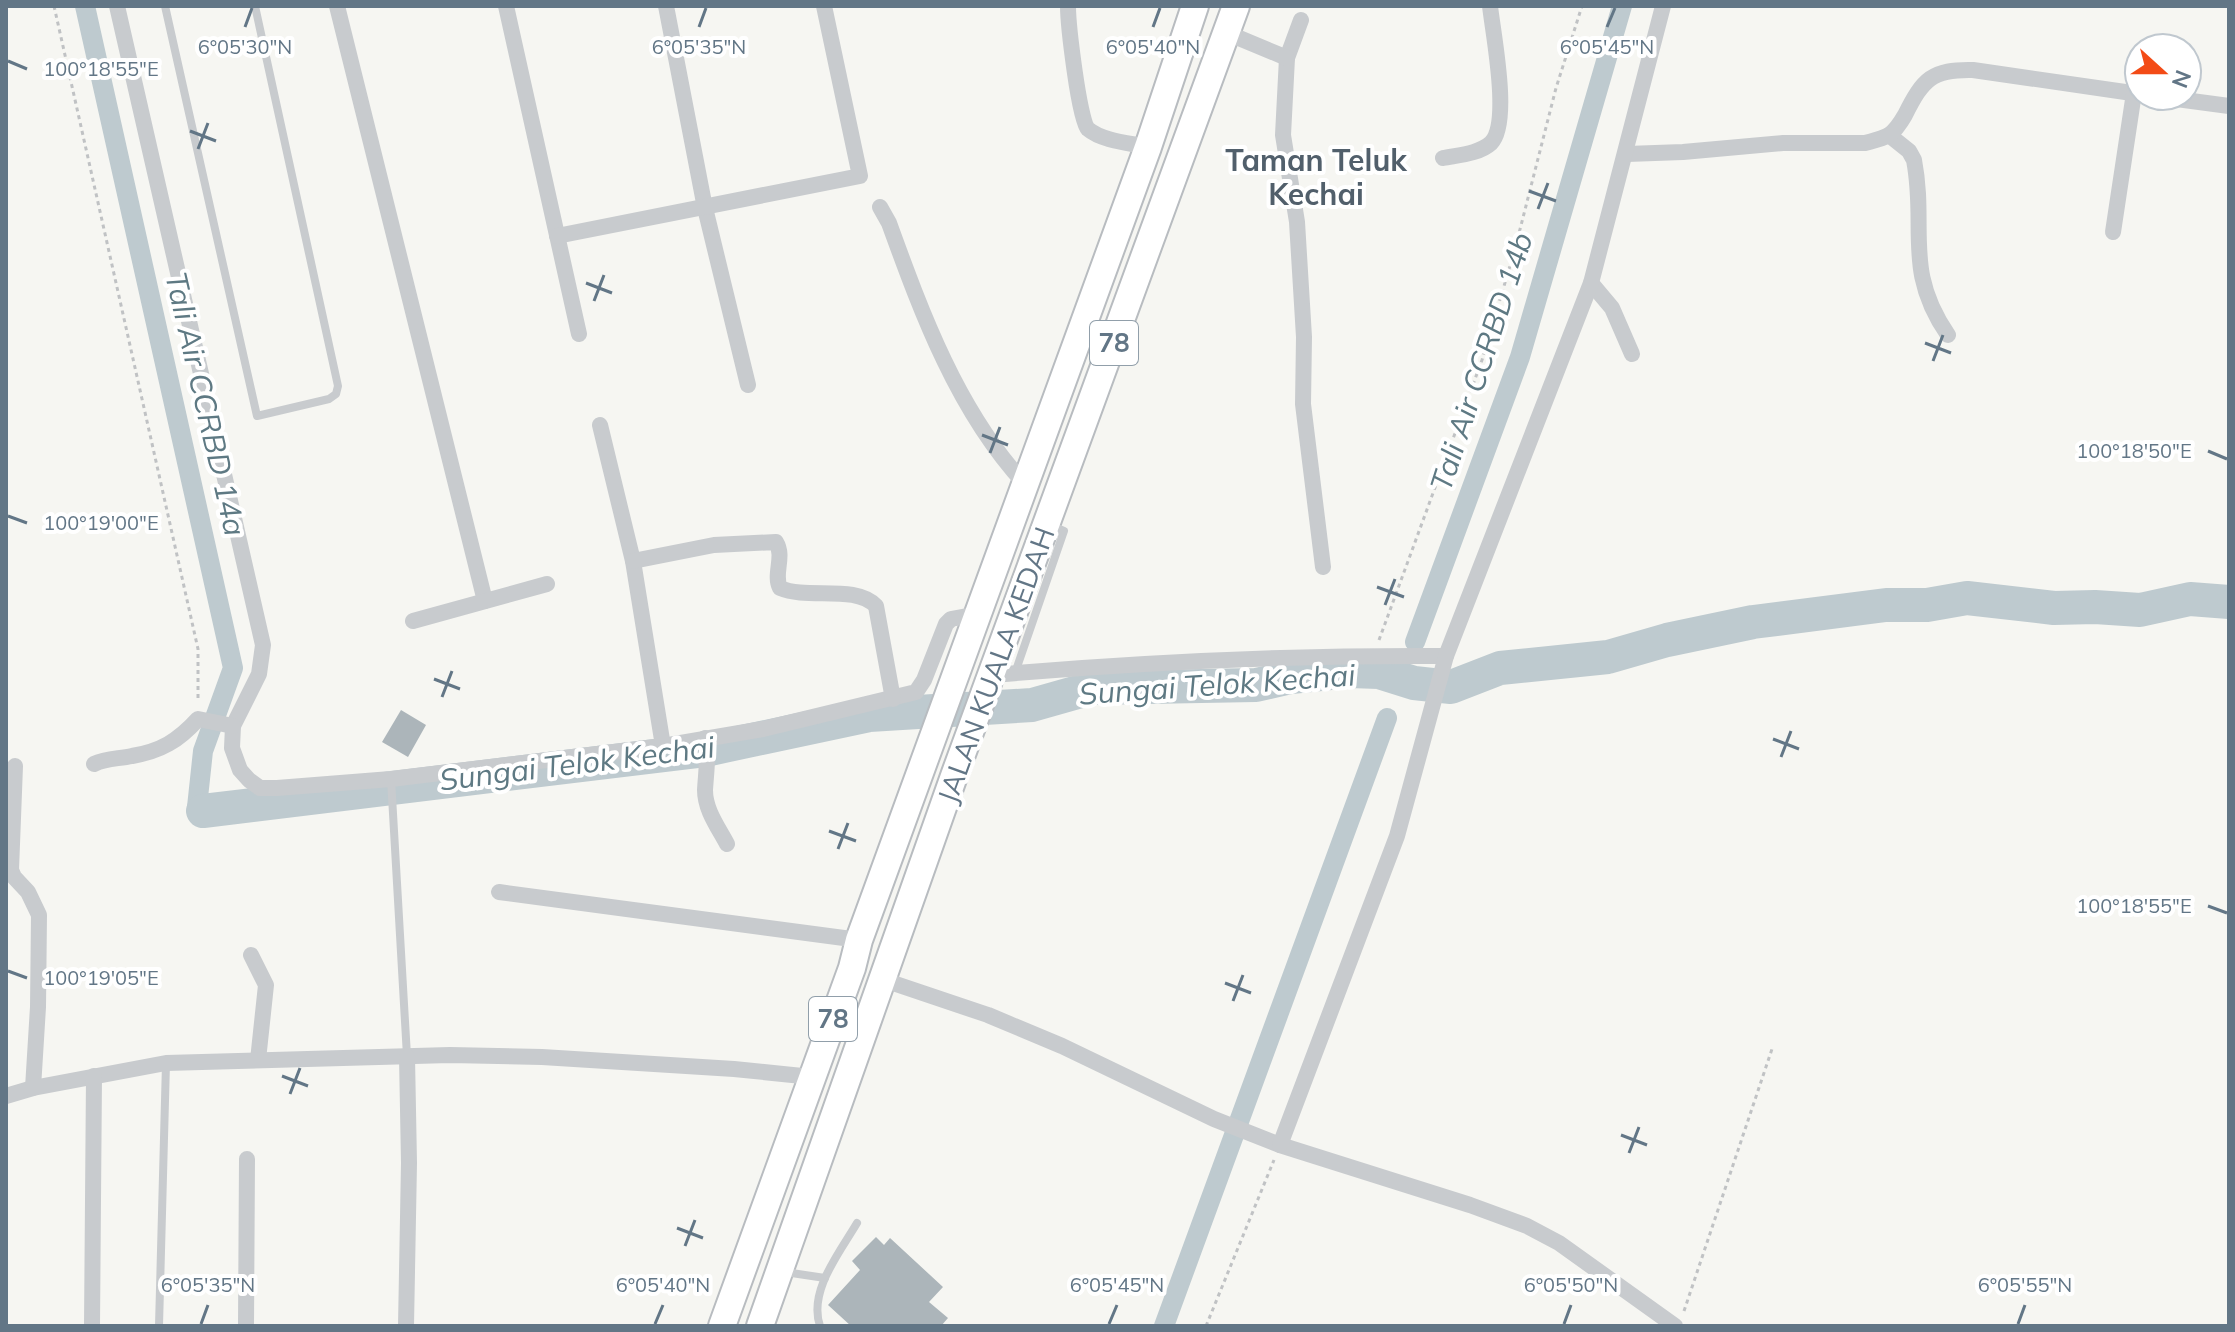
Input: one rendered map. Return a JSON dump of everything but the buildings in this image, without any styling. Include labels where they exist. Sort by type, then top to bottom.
[{"type":"main road","name":"JALAN KUALA KEDAH","points":[[722,1326],[852,968],[921,764],[1148,147],[1195,6]]},
{"type":"main road","name":"JALAN KUALA KEDAH","points":[[760,1326],[954,776],[1000,676],[1047,524],[1236,6]]},
{"type":"main road","points":[[741,1272],[754,1269],[780,1271]]},
{"type":"street","points":[[117,6],[263,645],[259,674],[231,726],[235,760],[249,780],[260,788],[391,780],[663,746],[707,747],[763,729],[911,695],[922,685],[946,624],[951,619],[978,614]]},
{"type":"street","points":[[337,6],[485,601]]},
{"type":"street","points":[[506,6],[579,334]]},
{"type":"street","points":[[666,6],[705,208],[748,385]]},
{"type":"street","points":[[557,236],[860,176],[824,6]]},
{"type":"street","points":[[1068,6],[1081,110],[1086,126],[1106,137],[1148,147]]},
{"type":"street","points":[[1443,158],[1484,148],[1498,133],[1501,107],[1490,6]]},
{"type":"street","points":[[1273,1143],[1397,836],[1446,656],[1591,283],[1663,6]]},
{"type":"street","points":[[1301,20],[1287,58],[1283,135],[1297,222],[1304,337],[1303,404],[1323,567]]},
{"type":"street","points":[[1227,33],[1287,58]]},
{"type":"street","points":[[1627,154],[1783,143],[1865,143],[1889,135],[1901,123],[1918,89],[1933,76],[1950,69],[2123,92]]},
{"type":"street","points":[[2203,103],[2229,106]]},
{"type":"street","points":[[2113,232],[2133,112]]},
{"type":"street","points":[[1889,135],[1909,151],[1914,160],[1922,282],[1933,312],[1948,335]]},
{"type":"street","points":[[880,207],[938,347],[977,422],[1003,461],[1025,484]]},
{"type":"street","points":[[1591,283],[1612,308],[1632,354]]},
{"type":"street","points":[[600,425],[633,561],[663,746]]},
{"type":"street","points":[[633,561],[714,545],[776,542],[780,550],[777,578],[780,588],[800,593],[865,597],[876,606],[893,699]]},
{"type":"street","points":[[413,621],[547,584]]},
{"type":"street","points":[[1000,676],[1118,664],[1374,655],[1446,656]]},
{"type":"street","points":[[94,764],[164,748],[200,720],[231,726]]},
{"type":"street","points":[[707,747],[707,801],[727,844]]},
{"type":"street","points":[[15,766],[10,848],[14,877],[28,892],[39,915],[33,1088]]},
{"type":"street","points":[[499,892],[859,940]]},
{"type":"street","points":[[251,955],[266,985],[258,1060]]},
{"type":"street","points":[[884,980],[988,1015],[1047,1039],[1214,1119],[1273,1143],[1527,1226],[1680,1318]]},
{"type":"street","points":[[6,1096],[166,1063],[450,1055],[542,1057],[812,1077]]},
{"type":"street","points":[[406,1326],[407,1057]]},
{"type":"street","points":[[92,1326],[94,1076]]},
{"type":"street","points":[[246,1326],[247,1159]]},
{"type":"lane","points":[[165,6],[257,416],[329,399],[336,394],[338,386],[255,6]]},
{"type":"lane","points":[[391,780],[407,1057]]},
{"type":"lane","points":[[159,1326],[166,1063]]},
{"type":"lane","points":[[820,1326],[818,1312],[825,1278],[857,1223]]},
{"type":"lane","points":[[780,1271],[825,1278]]},
{"type":"path","points":[[54,6],[198,649],[200,720]]},
{"type":"path","points":[[1374,655],[1482,360],[1556,88],[1582,6]]},
{"type":"path","points":[[1680,1318],[1772,1049]]},
{"type":"path","points":[[1206,1326],[1273,1143]]},
{"type":"waterway","name":"Tali Air CCRBD 14a","points":[[85,6],[233,668],[203,751],[197,807],[203,811]]},
{"type":"waterway","name":"Tali Air CCRBD 14b","points":[[1415,642],[1520,357],[1622,6]]},
{"type":"waterway","name":"Sungai Telok Kechai","points":[[203,811],[705,750],[869,715],[1032,705],[1092,688],[1256,685],[1291,677],[1350,671],[1379,672],[1414,683],[1451,687],[1500,668],[1608,657],[1667,640],[1753,622],[1886,605],[1927,605],[1967,598],[2054,608],[2140,610],[2190,599],[2229,602]]},
{"type":"waterway","name":"Tali Air CCRBD 14b","points":[[1164,1326],[1387,718]]},
{"type":"district","name":"Taman Teluk Kechai","points":[[1316,178]]}]
